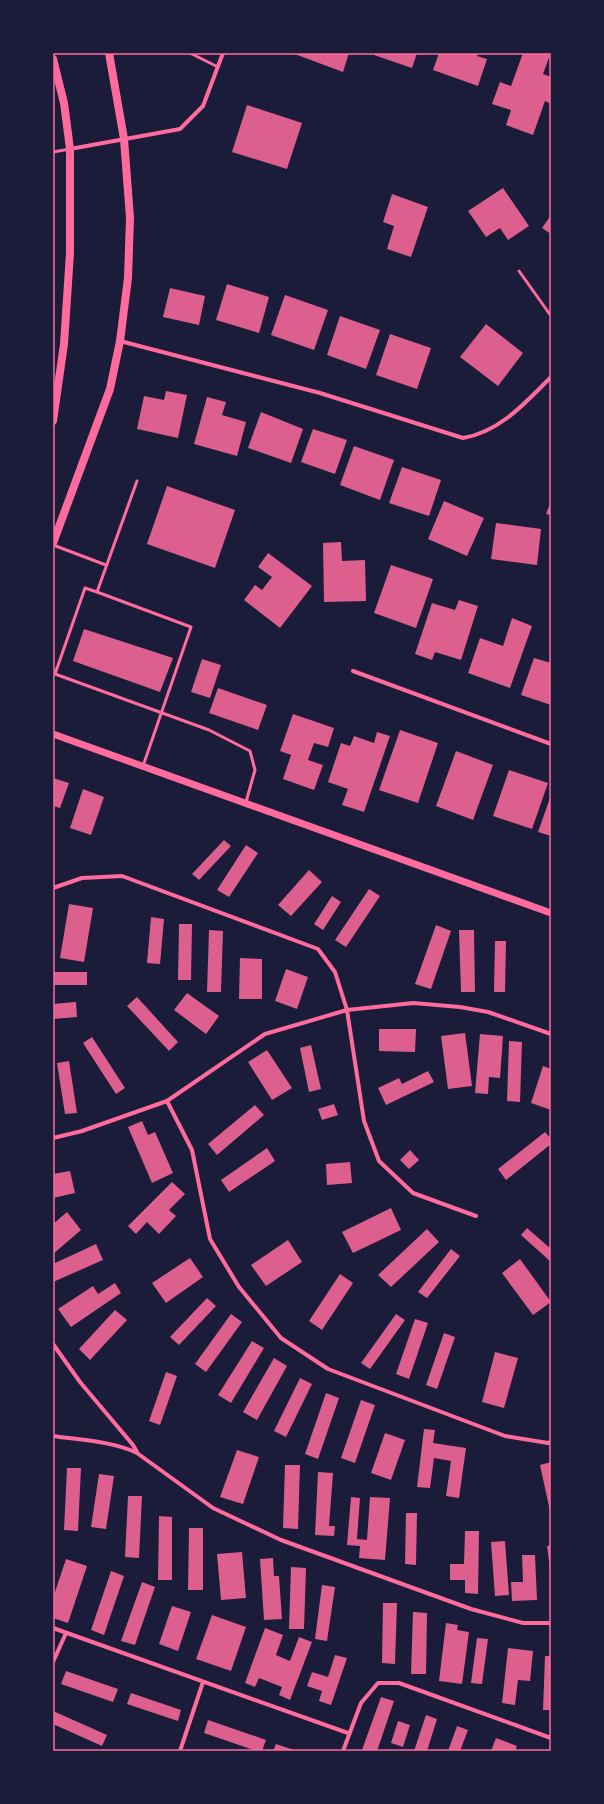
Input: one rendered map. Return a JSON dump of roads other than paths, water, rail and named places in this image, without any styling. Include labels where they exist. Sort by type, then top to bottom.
[{"type":"main road","points":[[53,544],[110,389],[120,341],[128,278],[130,218],[124,139],[109,53]]},
{"type":"main road","points":[[53,59],[64,103],[70,149],[70,253],[64,344],[56,375],[53,421]]},
{"type":"street","points":[[70,149],[180,129],[202,106],[223,53]]},
{"type":"street","points":[[120,341],[320,393],[463,438],[477,436],[493,428],[525,403],[551,377]]},
{"type":"street","points":[[353,671],[551,744]]},
{"type":"street","points":[[53,734],[551,913]]},
{"type":"street","points":[[53,888],[82,878],[122,876],[318,949],[336,972],[347,1010],[364,1121],[379,1161],[413,1193],[476,1216]]},
{"type":"street","points":[[53,1138],[82,1131],[167,1101],[265,1034],[347,1010],[413,1003],[460,1007],[488,1012],[551,1034]]},
{"type":"street","points":[[167,1101],[192,1150],[210,1239],[239,1287],[281,1338],[328,1369],[505,1436],[548,1443],[551,1442]]},
{"type":"street","points":[[53,1344],[80,1382],[133,1445],[137,1453]]},
{"type":"street","points":[[53,1436],[128,1448],[213,1508],[280,1540],[471,1609],[523,1623],[551,1623]]},
{"type":"street","points":[[53,1628],[348,1733]]},
{"type":"street","points":[[53,1662],[66,1633]]},
{"type":"street","points":[[180,1751],[203,1682]]},
{"type":"street","points":[[343,1751],[348,1733],[361,1704],[378,1683],[398,1683],[551,1738]]},
{"type":"lane","points":[[190,53],[218,67]]},
{"type":"lane","points":[[53,152],[70,149]]},
{"type":"lane","points":[[519,271],[551,316]]},
{"type":"lane","points":[[97,592],[138,481]]},
{"type":"lane","points":[[53,544],[106,565]]},
{"type":"lane","points":[[143,766],[162,711],[191,626],[85,588],[55,674],[162,711],[209,730],[250,752],[255,770],[246,803]]}]
